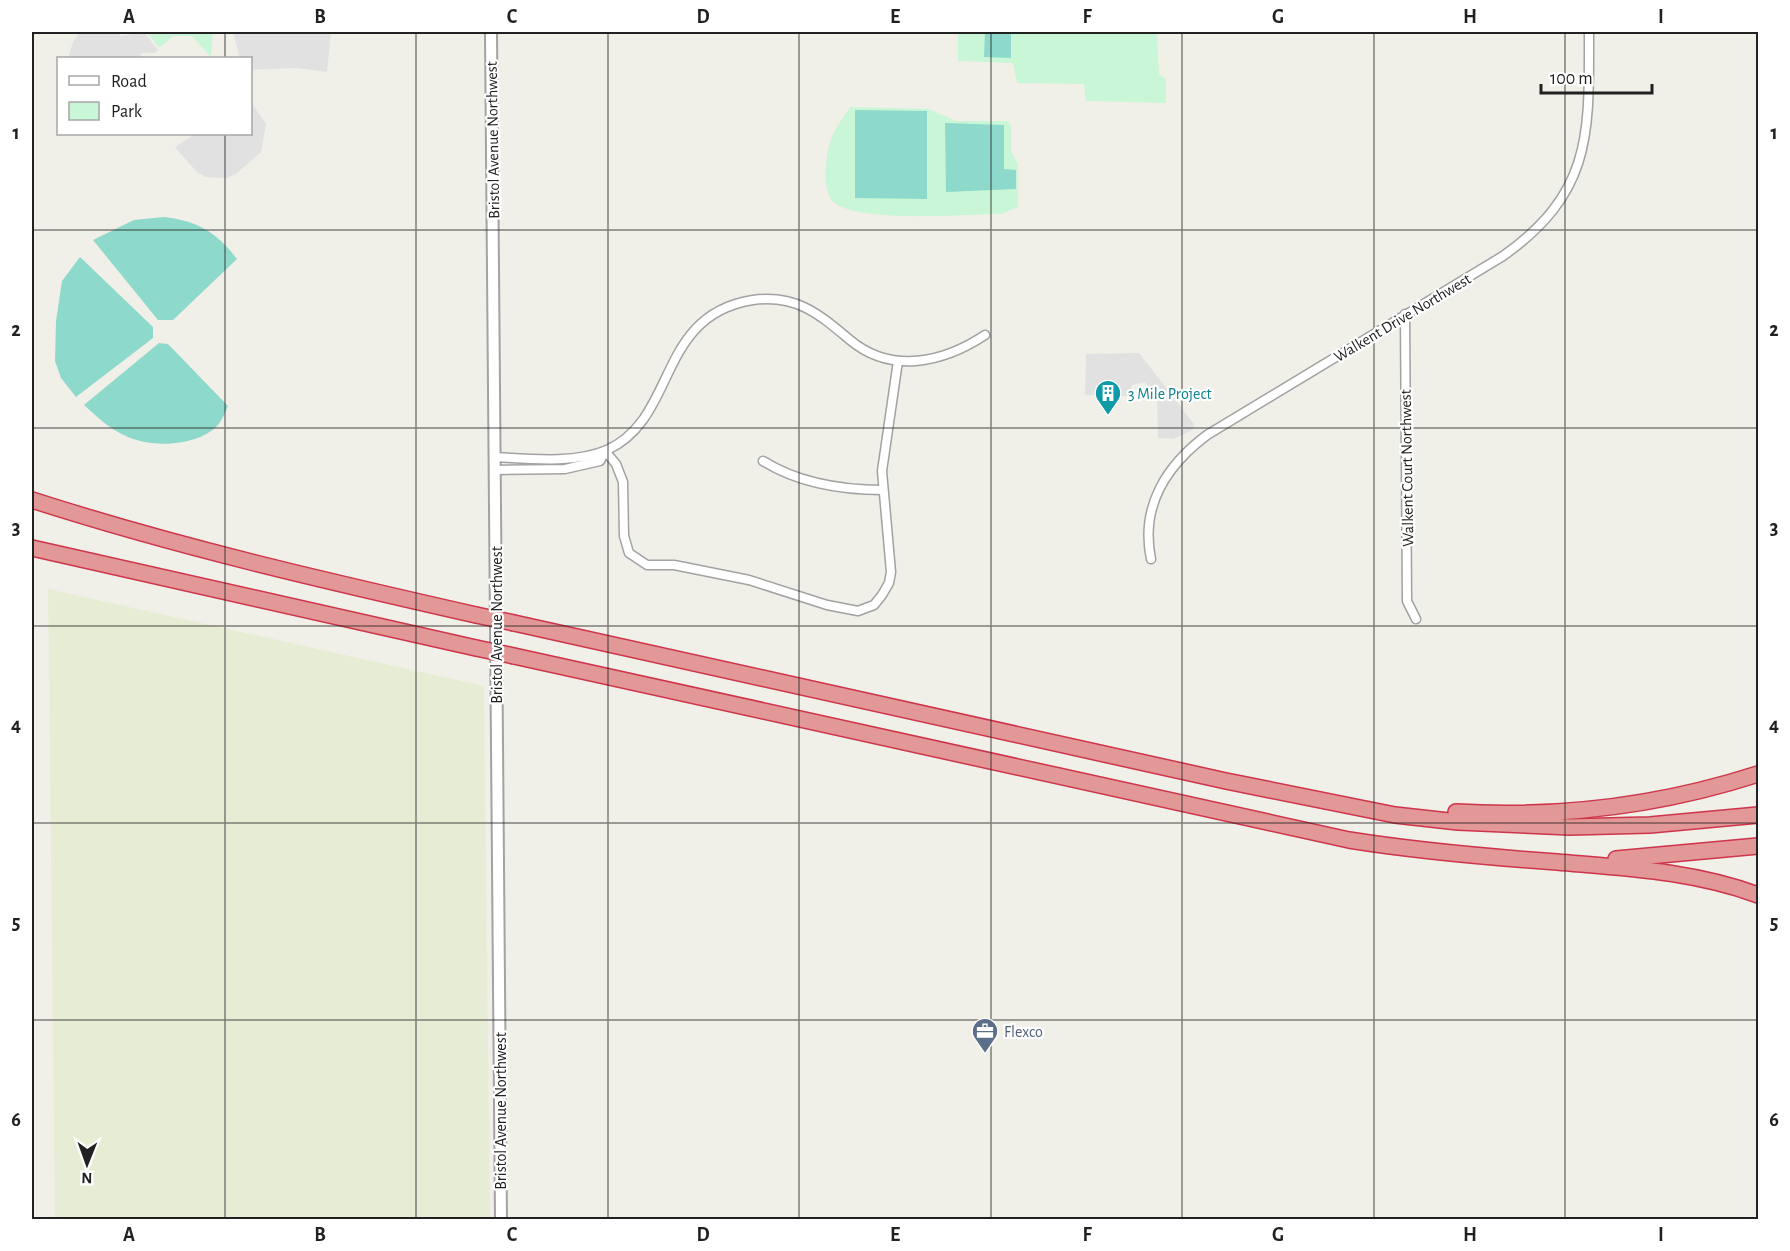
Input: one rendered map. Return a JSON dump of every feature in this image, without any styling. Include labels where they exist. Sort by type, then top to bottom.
[{"type":"highway","points":[[32,500],[154,537],[292,574],[1276,792],[1395,815],[1540,827],[1632,826],[1758,815]]},
{"type":"highway","points":[[32,548],[1317,834],[1427,852],[1657,870],[1708,879],[1758,895]]},
{"type":"highway","points":[[1276,792],[1430,810],[1535,812],[1662,798],[1758,774]]},
{"type":"highway","points":[[1508,859],[1620,859],[1758,846]]},
{"type":"street","name":"Bristol Avenue Northwest","points":[[491,32],[501,1220]]},
{"type":"street","name":"Walkent Drive Northwest","points":[[1151,558],[1148,524],[1153,505],[1164,478],[1186,451],[1207,435],[1511,251],[1527,239],[1557,206],[1582,159],[1589,112],[1589,32]]},
{"type":"street","points":[[495,457],[567,458],[605,451],[623,440],[637,427],[649,409],[680,346],[688,336],[717,312],[735,304],[769,299],[802,305],[820,314],[861,347],[898,361],[914,362],[943,357],[985,335]]},
{"type":"street","name":"Walkent Court Northwest","points":[[1405,314],[1407,601],[1416,620]]},
{"type":"street","points":[[605,451],[616,465],[623,482],[624,536],[629,553],[646,565],[674,565],[749,580],[827,605],[858,611],[874,605],[889,583],[891,572],[883,490],[884,452],[898,361]]},
{"type":"street","points":[[495,470],[565,469],[600,461],[605,451]]},
{"type":"street","points":[[763,461],[787,475],[844,488],[883,490]]},
{"type":"green space","points":[[147,32],[213,32],[211,57],[192,36],[173,36],[159,48]]},
{"type":"green space","points":[[958,32],[1157,32],[1159,74],[1166,80],[1166,103],[1086,101],[1084,84],[1017,83],[1013,63],[958,61]]},
{"type":"green space","points":[[850,107],[929,109],[956,121],[1008,121],[1011,126],[1011,151],[1018,164],[1018,207],[1001,214],[891,216],[850,210],[836,204],[827,191],[826,160],[833,134]]},
{"type":"green space","points":[[48,589],[484,686],[490,1219],[55,1219]]},
{"type":"shaded area","points":[[80,32],[117,32],[121,36],[144,32],[158,50],[155,53],[141,53],[140,57],[68,57],[73,42]]},
{"type":"shaded area","points":[[233,32],[331,32],[327,72],[297,68],[252,70],[252,57],[240,57]]},
{"type":"shaded area","points":[[985,32],[1011,32],[1011,58],[984,57]]},
{"type":"shaded area","points":[[252,103],[266,124],[261,152],[236,174],[227,178],[206,177],[197,172],[175,147],[193,135],[252,135]]},
{"type":"shaded area","points":[[855,110],[927,111],[927,199],[855,198]]},
{"type":"shaded area","points":[[945,123],[1004,125],[1004,169],[1016,170],[1016,189],[946,192]]},
{"type":"shaded area","points":[[164,217],[187,221],[205,229],[222,242],[237,259],[173,320],[158,320],[93,240],[134,220]]},
{"type":"shaded area","points":[[80,257],[153,327],[153,338],[76,397],[61,378],[55,361],[56,321],[62,281]]},
{"type":"shaded area","points":[[159,343],[168,344],[228,406],[217,426],[199,438],[162,444],[138,441],[116,431],[84,405]]},
{"type":"shaded area","points":[[1139,353],[1194,424],[1193,430],[1173,439],[1158,438],[1157,396],[1145,382],[1132,385],[1128,396],[1085,395],[1086,354]]},
{"type":"place","name":"3 Mile Project","points":[[1108,416]]},
{"type":"place","name":"Flexco","points":[[985,1054]]}]
